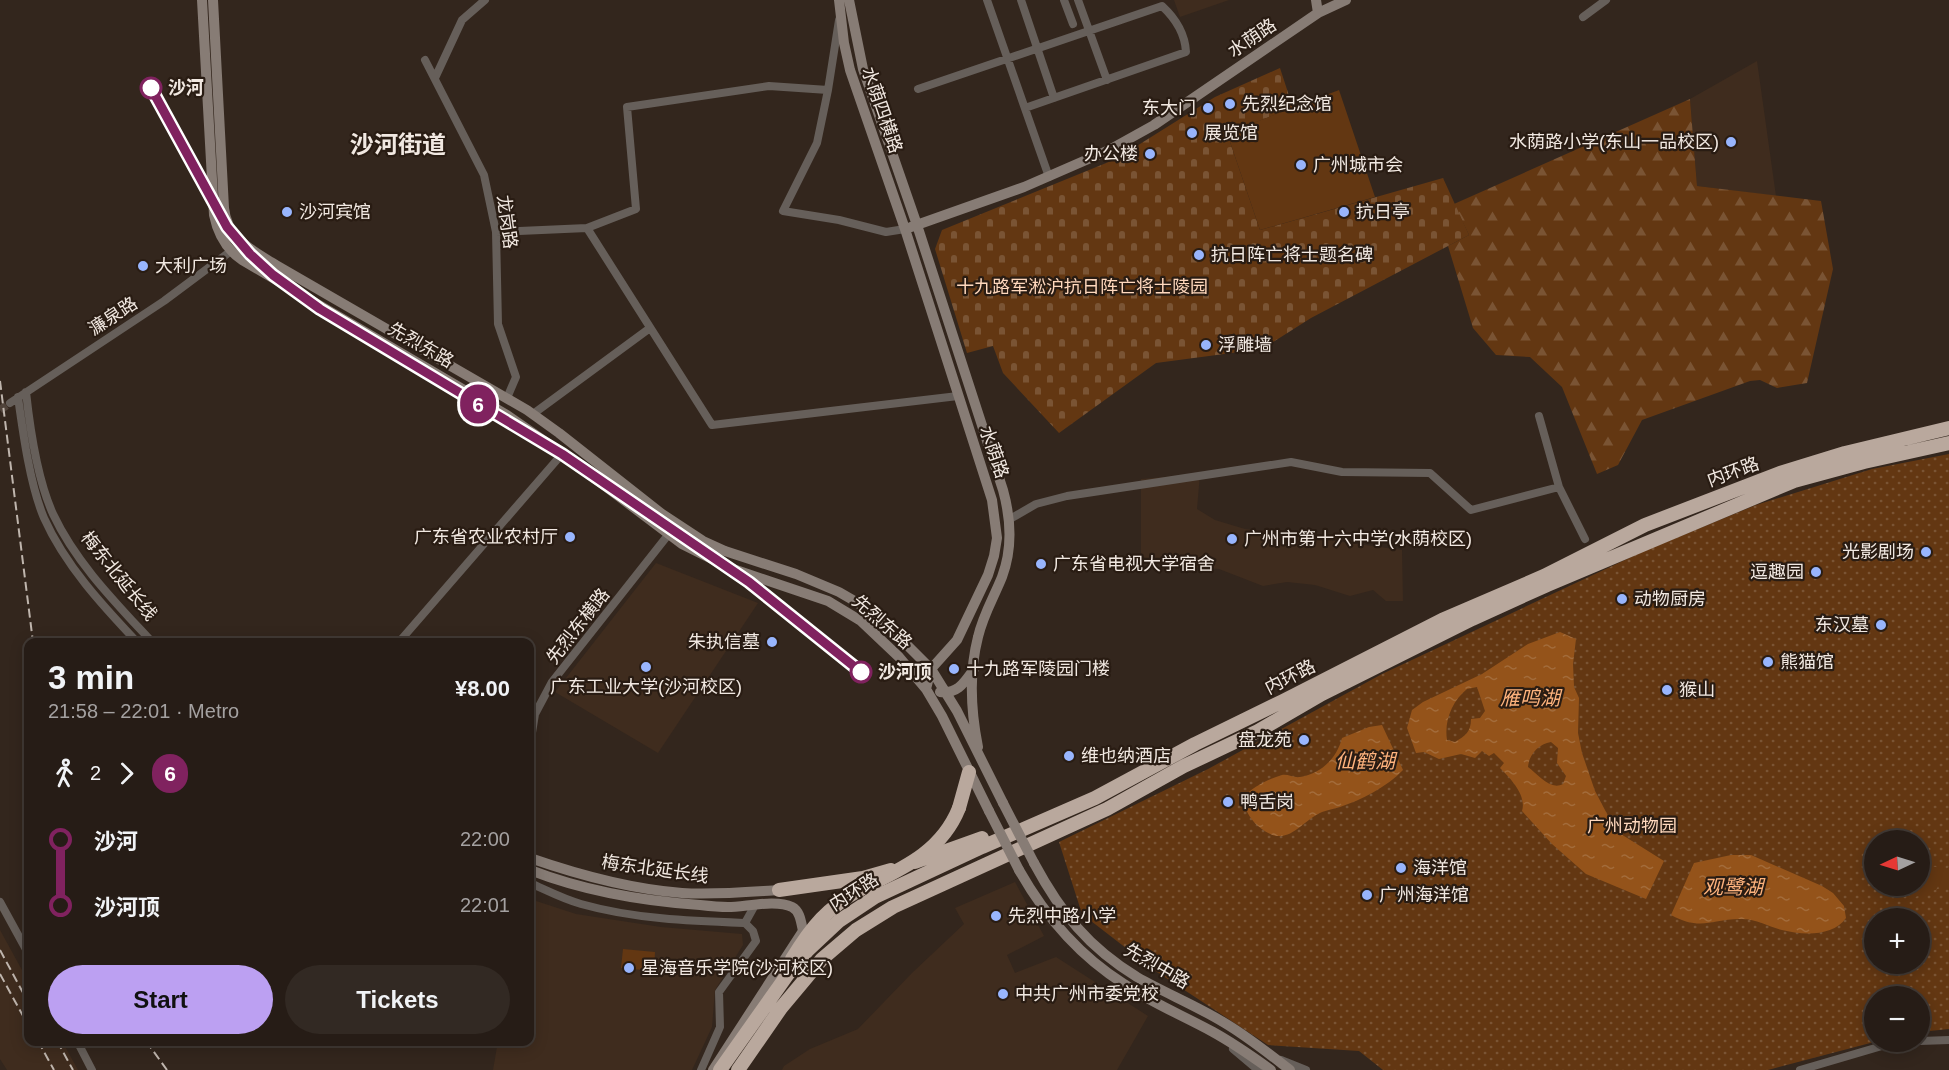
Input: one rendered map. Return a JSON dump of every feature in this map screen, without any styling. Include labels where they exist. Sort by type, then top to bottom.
[{"type":"highway","name":"内环路","points":[[720,1070],[798,962],[834,925],[875,897],[1078,806],[1442,620],[1544,576],[1645,525],[1780,473],[1845,453],[1949,428]]},
{"type":"highway","name":"内环路","points":[[738,1070],[782,1008],[822,959],[856,930],[893,907],[1107,809],[1184,766],[1258,731],[1322,694],[1472,619],[1547,585],[1794,482],[1864,462],[1949,443]]},
{"type":"highway","points":[[755,1019],[820,917],[848,896],[922,857],[946,833],[959,808],[969,772]]},
{"type":"highway","points":[[779,890],[883,873],[1047,814],[1128,779]]},
{"type":"street","name":"先烈东路","points":[[202,0],[224,217],[229,229],[237,239],[266,259],[533,414],[647,502],[703,541],[750,560],[819,583],[858,603],[896,634],[931,669],[1004,803]]},
{"type":"street","name":"先烈东路","points":[[213,0],[214,215],[218,233],[231,251],[242,260],[507,415],[668,535],[722,565],[805,592],[841,607],[877,635],[926,689],[942,716],[1019,870],[1053,922],[1074,945],[1122,984],[1216,1034]]},
{"type":"street","points":[[435,78],[462,20],[485,0]]},
{"type":"street","name":"水荫四横路","points":[[838,0],[850,70],[904,229]]},
{"type":"street","name":"水荫四横路","points":[[849,0],[863,69],[917,225]]},
{"type":"street","points":[[987,0],[1049,177]]},
{"type":"street","points":[[1021,0],[1054,98]]},
{"type":"street","points":[[1064,0],[1073,24]]},
{"type":"street","points":[[1078,0],[1107,80]]},
{"type":"street","points":[[1316,0],[1318,13]]},
{"type":"street","name":"水荫路","points":[[926,689],[931,669],[957,640],[988,575],[997,538],[992,500],[904,229],[1049,177],[1092,159],[1154,124],[1318,13],[1346,0]]},
{"type":"street","points":[[1583,17],[1606,0]]},
{"type":"street","points":[[918,89],[1162,6],[1174,17],[1185,42],[1186,52],[1025,108]]},
{"type":"street","points":[[840,15],[818,143],[783,211],[839,220],[886,232],[904,229]]},
{"type":"street","name":"龙岗路","points":[[425,60],[484,175],[496,232],[498,324],[516,377],[507,398]]},
{"type":"street","points":[[496,232],[587,228],[636,209],[627,107],[769,86],[828,90]]},
{"type":"street","name":"水荫路","points":[[917,225],[1003,490],[1010,519],[1006,561],[980,629],[974,669],[973,706],[980,759]]},
{"type":"street","points":[[587,228],[712,425],[958,396]]},
{"type":"street","name":"濂泉路","points":[[10,403],[164,301],[231,251]]},
{"type":"street","points":[[533,414],[650,328]]},
{"type":"street","name":"梅东北延长线","points":[[26,392],[30,427],[52,513],[69,543],[91,573],[145,638]]},
{"type":"street","name":"梅东北延长线","points":[[18,398],[33,478],[44,517],[62,551],[84,583],[133,638]]},
{"type":"street","points":[[1539,416],[1560,487],[1585,539]]},
{"type":"street","points":[[550,445],[559,433]]},
{"type":"street","points":[[402,638],[562,454]]},
{"type":"street","points":[[1010,519],[1036,504],[1067,496],[1291,462],[1342,472],[1430,473],[1471,510],[1560,487]]},
{"type":"street","points":[[44,517],[52,513]]},
{"type":"street","name":"先烈东横路","points":[[534,720],[552,682],[668,535]]},
{"type":"street","points":[[926,689],[946,693],[961,687],[974,669]]},
{"type":"street","name":"先烈中路","points":[[1004,803],[1034,863],[1063,913],[1083,935],[1139,978],[1231,1026],[1290,1070]]},
{"type":"street","name":"梅东北延长线","points":[[534,859],[572,873],[632,886],[682,893],[718,894],[779,890]]},
{"type":"street","name":"梅东北延长线","points":[[534,871],[590,889],[661,902],[728,907],[782,904],[793,908],[801,918],[802,931],[713,1070]]},
{"type":"street","points":[[534,885],[580,904],[623,912],[687,921],[746,923],[753,931],[756,941],[719,992],[720,1027],[700,1070]]},
{"type":"street","points":[[0,902],[24,946]]},
{"type":"street","points":[[746,923],[755,905]]},
{"type":"street","points":[[1103,969],[1111,958]]},
{"type":"street","points":[[1216,1034],[1258,1070]]},
{"type":"street","points":[[1216,1034],[1271,1070]]},
{"type":"street","points":[[1930,1041],[1949,1040]]},
{"type":"street","points":[[80,1046],[92,1070]]},
{"type":"street","points":[[1800,1070],[1864,1051]]},
{"type":"street","points":[[1274,1058],[1306,1070]]},
{"type":"shaded area","points":[[1174,0],[1229,0],[1180,17]]},
{"type":"shaded area","name":"水荫路小学(东山一品校区)","points":[[1757,61],[1776,196],[1697,186],[1690,99]]},
{"type":"shaded area","name":"广州市第十六中学(水荫校区)","points":[[1200,474],[1197,509],[1215,520],[1245,529],[1402,550],[1403,601],[1386,601],[1373,590],[1350,596],[1315,585],[1287,582],[1263,586],[1219,569],[1148,563],[1141,553],[1141,479]]},
{"type":"shaded area","name":"广东工业大学(沙河校区)","points":[[656,563],[758,603],[658,753],[555,692]]},
{"type":"shaded area","name":"中共广州市委党校","points":[[1015,882],[1044,936],[1007,955],[1015,973],[1056,957],[1148,1016],[1117,1070],[782,1070],[784,1066],[810,1049],[858,1029],[964,924],[955,908]]},
{"type":"shaded area","name":"星海音乐学院(沙河校区)","points":[[534,900],[576,914],[661,927],[742,934],[743,945],[715,990],[712,1027],[692,1070],[493,1070],[497,1046],[534,1046]]},
{"type":"shaded area","points":[[0,930],[24,974],[24,1046],[65,1046],[78,1070],[7,1070],[0,1059]]},
{"type":"green space","name":"十九路军淞沪抗日阵亡将士陵园","points":[[1280,68],[1293,108],[1227,133],[1260,230],[1443,178],[1469,235],[1311,318],[1262,349],[1156,363],[1059,433],[1003,373],[993,346],[967,353],[935,249],[942,230],[1116,159],[1215,97]]},
{"type":"green space","name":"广州城市会","points":[[1339,90],[1375,197],[1260,230],[1227,133]]},
{"type":"green space","points":[[1690,99],[1697,186],[1821,201],[1833,269],[1807,383],[1777,388],[1760,380],[1750,381],[1642,420],[1618,465],[1597,474],[1562,387],[1530,357],[1496,355],[1473,328],[1448,246],[1469,235],[1454,204]]},
{"type":"green space","name":"广州动物园","points":[[1949,454],[1949,1029],[1930,1031],[1930,986],[1864,986],[1864,1045],[1768,1070],[1383,1070],[1359,1051],[1268,1045],[1157,972],[1082,914],[1059,842],[1208,769],[1382,674],[1642,552],[1756,505],[1872,469]]},
{"type":"green space","points":[[1930,866],[1946,869],[1949,867],[1949,885],[1930,892]]},
{"type":"green space","points":[[1906,896],[1918,896],[1907,900]]},
{"type":"green space","points":[[623,949],[655,952],[654,971],[621,968]]},
{"type":"water","name":"雁鸣湖","points":[[1560,632],[1576,639],[1573,664],[1574,687],[1579,698],[1578,733],[1595,791],[1616,831],[1664,861],[1646,899],[1586,874],[1552,844],[1522,811],[1520,793],[1500,768],[1504,763],[1494,753],[1489,756],[1482,751],[1475,758],[1461,754],[1439,759],[1424,752],[1416,753],[1407,728],[1412,710],[1423,702],[1482,674],[1528,644]],"holes":[[[1477,687],[1485,711],[1480,718],[1471,719],[1469,730],[1462,738],[1455,742],[1447,740],[1448,719],[1453,705],[1467,689]],[[1551,742],[1558,748],[1557,763],[1566,776],[1563,784],[1558,786],[1544,781],[1528,767],[1535,750]]]},
{"type":"water","name":"仙鹤湖","points":[[1382,725],[1403,770],[1389,782],[1356,801],[1322,812],[1285,835],[1277,836],[1268,833],[1252,820],[1243,798],[1251,790],[1282,775],[1300,777],[1315,772],[1332,758],[1342,738],[1369,727]]},
{"type":"water","name":"观鹭湖","points":[[1731,855],[1751,855],[1822,886],[1833,893],[1844,906],[1846,918],[1833,929],[1817,933],[1799,933],[1747,919],[1691,923],[1671,915],[1694,863]]},
{"type":"tunnel","points":[[0,410],[10,403]]},
{"type":"railway","points":[[0,381],[32,638]]},
{"type":"railway","points":[[0,950],[24,995]]},
{"type":"railway","points":[[0,974],[24,1018]]},
{"type":"railway","points":[[41,1046],[54,1070]]},
{"type":"railway","points":[[60,1046],[73,1070]]},
{"type":"railway","points":[[150,1046],[167,1070]]},
{"type":"metro line","name":"6","points":[[151,88],[227,227],[250,254],[286,286],[320,309],[562,454],[749,582],[861,672]]},
{"type":"place","name":"沙河","points":[[151,88]]},
{"type":"place","name":"先烈纪念馆","points":[[1230,104]]},
{"type":"place","name":"东大门","points":[[1208,108]]},
{"type":"place","name":"展览馆","points":[[1192,133]]},
{"type":"place","name":"水荫路小学(东山一品校区)","points":[[1731,142]]},
{"type":"place","name":"办公楼","points":[[1150,154]]},
{"type":"place","name":"广州城市会","points":[[1301,165]]},
{"type":"place","name":"沙河宾馆","points":[[287,212]]},
{"type":"place","name":"抗日亭","points":[[1344,212]]},
{"type":"place","name":"抗日阵亡将士题名碑","points":[[1199,255]]},
{"type":"place","name":"大利广场","points":[[143,266]]},
{"type":"place","name":"浮雕墙","points":[[1206,345]]},
{"type":"place","name":"广东省农业农村厅","points":[[570,537]]},
{"type":"place","name":"广州市第十六中学(水荫校区)","points":[[1232,539]]},
{"type":"place","name":"光影剧场","points":[[1926,552]]},
{"type":"place","name":"广东省电视大学宿舍","points":[[1041,564]]},
{"type":"place","name":"逗趣园","points":[[1816,572]]},
{"type":"place","name":"动物厨房","points":[[1622,599]]},
{"type":"place","name":"东汉墓","points":[[1881,625]]},
{"type":"place","name":"朱执信墓","points":[[772,642]]},
{"type":"place","name":"熊猫馆","points":[[1768,662]]},
{"type":"place","name":"广东工业大学(沙河校区)","points":[[646,667]]},
{"type":"place","name":"十九路军陵园门楼","points":[[954,669]]},
{"type":"place","name":"沙河顶","points":[[861,672]]},
{"type":"place","name":"猴山","points":[[1667,690]]},
{"type":"place","name":"盘龙苑","points":[[1304,740]]},
{"type":"place","name":"维也纳酒店","points":[[1069,756]]},
{"type":"place","name":"鸭舌岗","points":[[1228,802]]},
{"type":"place","name":"海洋馆","points":[[1401,868]]},
{"type":"place","name":"广州海洋馆","points":[[1367,895]]},
{"type":"place","name":"先烈中路小学","points":[[996,916]]},
{"type":"place","name":"星海音乐学院(沙河校区)","points":[[629,968]]},
{"type":"place","name":"中共广州市委党校","points":[[1003,994]]},
{"type":"district","name":"沙河街道","points":[[398,145]]}]
